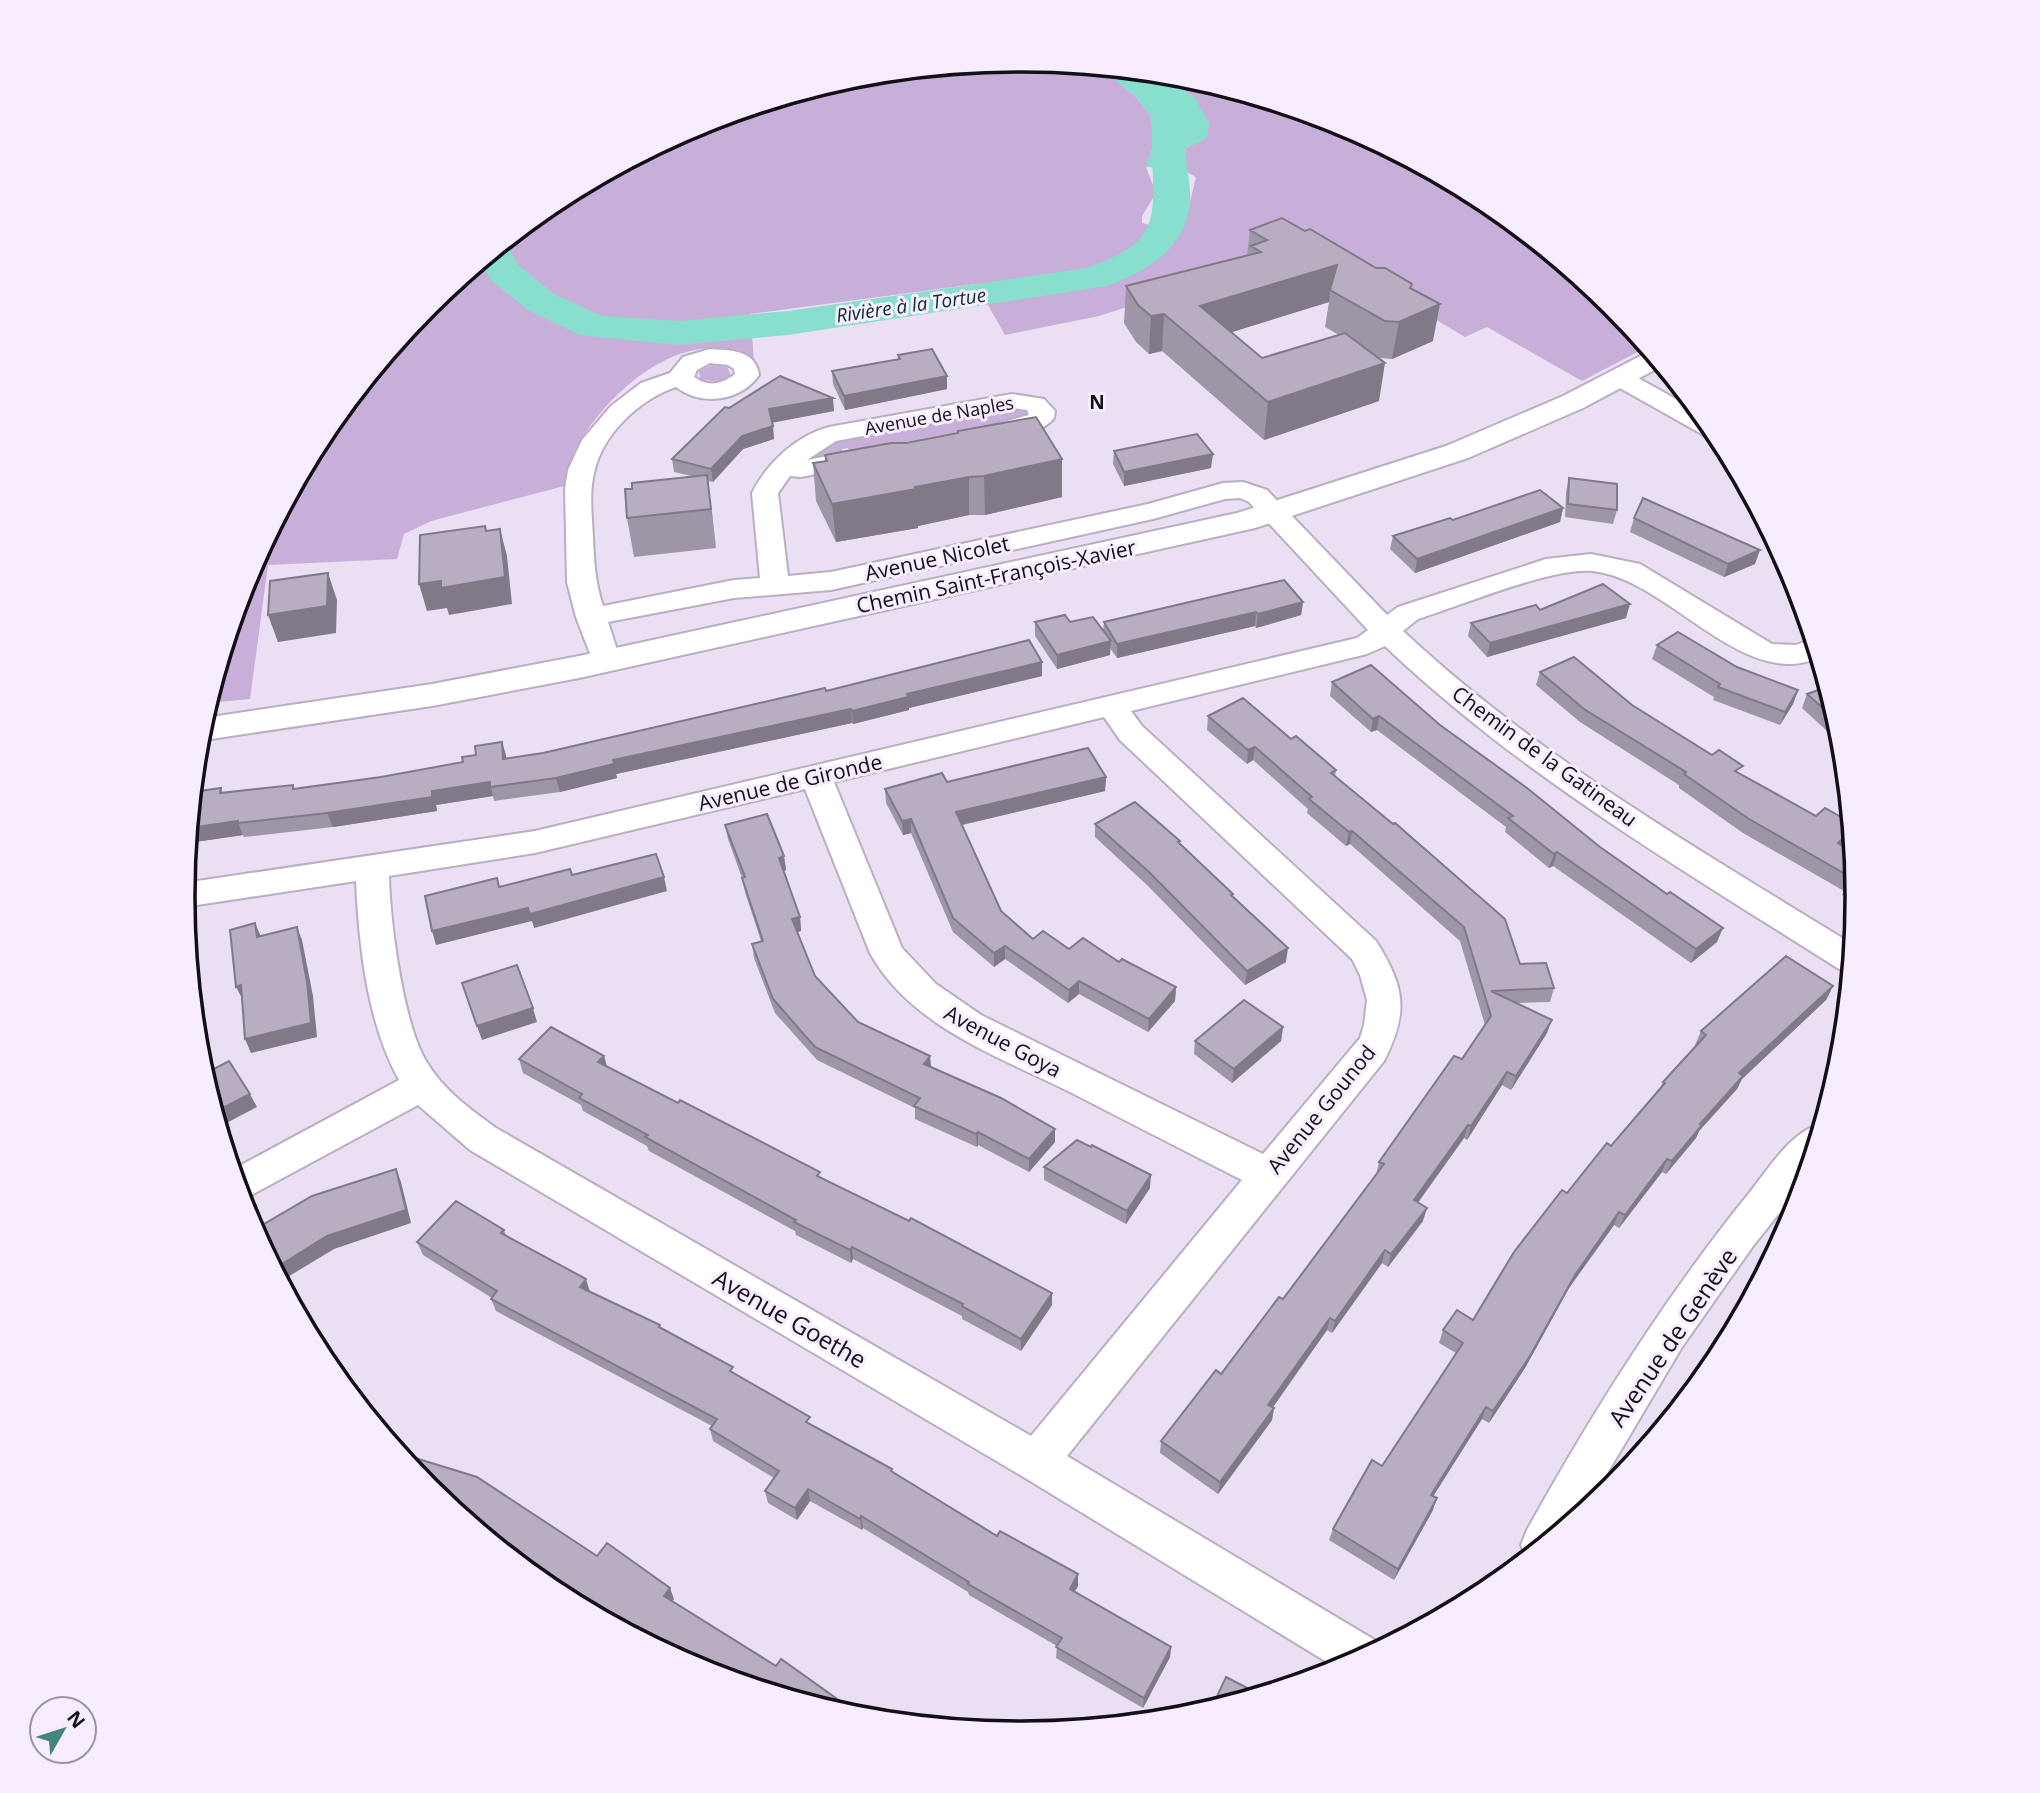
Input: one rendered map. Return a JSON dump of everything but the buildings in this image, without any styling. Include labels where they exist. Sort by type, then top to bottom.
[{"type":"street","name":"Chemin Saint-François-Xavier","points":[[213,728],[432,695],[606,662],[1202,531],[1272,513],[1457,452],[1525,425],[1648,362]]},
{"type":"street","points":[[606,662],[582,590],[579,483],[583,464],[599,434],[626,405],[650,388],[681,377]]},
{"type":"street","points":[[1619,378],[1692,419]]},
{"type":"street","name":"Avenue de Naples","points":[[775,585],[764,496],[768,486],[810,444],[829,435],[1012,401],[1035,404],[1042,411],[1041,418],[1034,423],[975,435]]},
{"type":"street","name":"Avenue de Naples","points":[[785,468],[805,468],[881,453]]},
{"type":"street","name":"Avenue Nicolet","points":[[590,617],[715,592],[831,581],[1153,511],[1223,491],[1242,490],[1254,494],[1272,513]]},
{"type":"street","name":"Chemin de la Gatineau","points":[[1272,513],[1327,573],[1445,683],[1550,764],[1663,841],[1843,955]]},
{"type":"street","name":"Avenue de Gironde","points":[[195,893],[535,842],[1367,645],[1408,613],[1556,565],[1591,562],[1618,566],[1644,577],[1766,653],[1799,655],[1807,651]]},
{"type":"street","name":"Avenue Gounod","points":[[1037,1462],[1074,1412],[1370,1051],[1381,1035],[1385,1000],[1374,965],[1351,936],[1131,733],[1112,706]]},
{"type":"street","name":"Chemin Saint-François-Xavier","points":[[215,717],[312,711]]},
{"type":"street","name":"Avenue Goya","points":[[816,776],[887,953],[899,970],[929,1000],[968,1025],[1269,1175]]},
{"type":"street","name":"Avenue Goethe","points":[[372,866],[377,934],[393,1027],[400,1047],[422,1085],[440,1107],[483,1139],[1037,1462],[1351,1651]]},
{"type":"street","points":[[246,1181],[422,1085]]},
{"type":"street","name":"Avenue de Genève","points":[[1555,1524],[1666,1337],[1763,1206],[1802,1158]]},
{"type":"shaded area","points":[[1020,72],[1113,78],[1136,97],[1155,121],[1153,147],[1146,167],[1156,193],[1142,216],[1142,223],[1177,232],[1188,210],[1196,177],[1183,170],[1186,148],[1206,138],[1194,96],[1175,87],[1233,100],[1336,135],[1432,182],[1522,242],[1564,276],[1639,351],[1582,381],[1487,327],[1465,337],[1298,238],[1247,259],[1210,280],[1099,316],[1005,335],[976,284],[750,314],[754,359],[728,350],[702,349],[677,355],[653,367],[630,383],[592,424],[576,450],[564,486],[431,521],[404,534],[397,559],[268,565],[250,699],[219,702],[239,631],[280,532],[334,438],[366,394],[437,313],[476,276],[518,242],[608,182],[704,135],[807,100],[912,79],[966,74]]},
{"type":"shaded area","points":[[1113,78],[1175,87],[1194,96],[1209,123],[1207,138],[1186,148],[1183,170],[1146,167],[1153,147],[1155,121],[1136,97]]},
{"type":"shaded area","points":[[712,365],[727,367],[731,375],[719,382],[700,379],[699,371]]},
{"type":"shaded area","points":[[1015,408],[1026,409],[1029,416],[1023,420],[851,452],[848,448],[842,449],[843,453],[809,459],[833,443]]},
{"type":"waterway","name":"Rivière à la Tortue","points":[[497,259],[504,272],[541,302],[594,327],[678,333],[788,323],[1094,278],[1120,268],[1142,255],[1152,247],[1167,225],[1173,198],[1169,126],[1167,114],[1159,100]]},
{"type":"district","name":"N","points":[[1097,402]]}]
